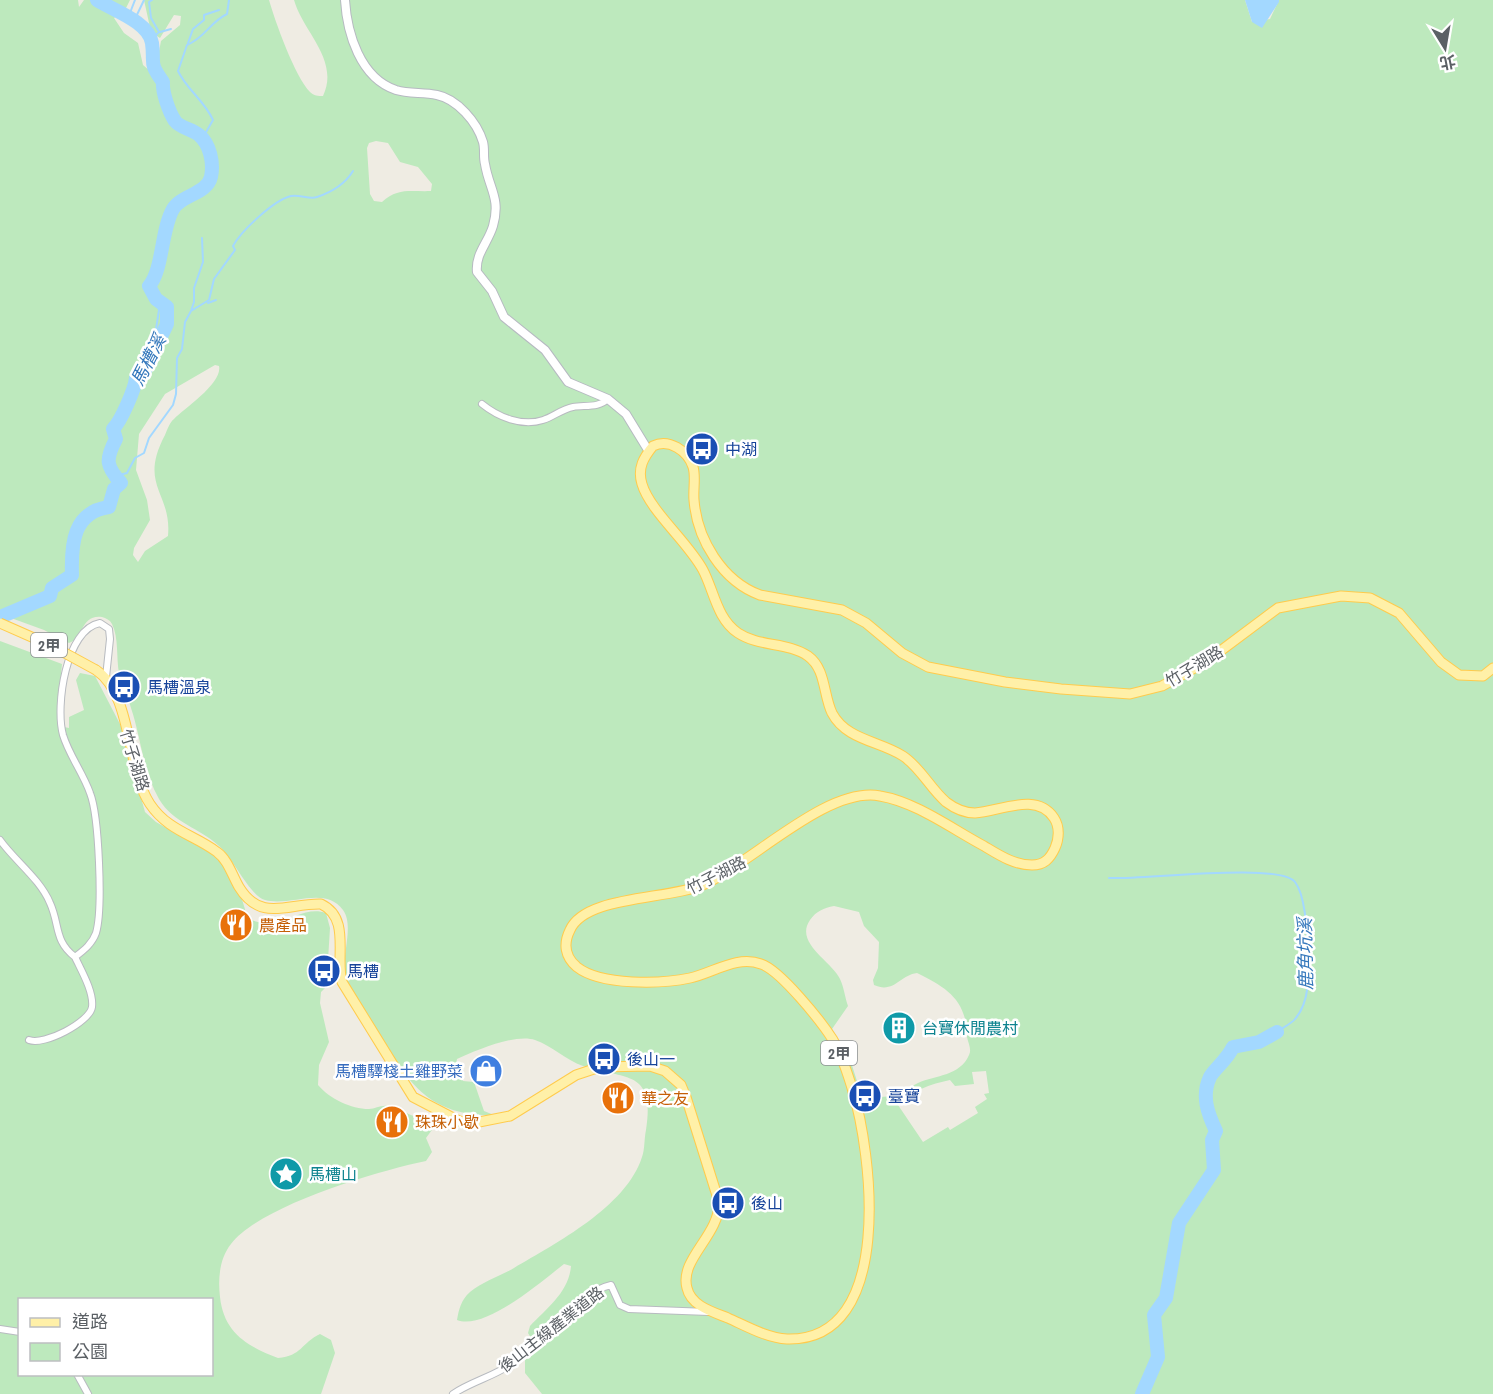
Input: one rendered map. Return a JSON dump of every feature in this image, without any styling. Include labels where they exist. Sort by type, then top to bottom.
[{"type":"main road","name":"竹子湖路","points":[[106,677],[116,697],[148,803],[156,813],[168,823],[217,852],[248,900],[261,908],[321,904],[335,915],[340,930],[338,967],[342,982],[413,1098],[459,1121],[474,1123],[510,1116],[576,1075],[600,1067],[650,1066],[674,1076],[686,1097],[719,1202],[719,1214],[715,1227],[691,1263],[686,1275],[689,1295],[696,1303],[713,1312],[769,1335],[794,1339],[824,1328],[839,1318],[854,1299],[859,1287],[870,1235],[869,1203],[859,1111],[844,1060],[826,1031],[772,969],[747,960],[689,978],[647,981],[612,980],[592,976],[578,968],[567,957],[566,942],[572,924],[578,917],[597,907],[683,893],[707,883],[744,863],[827,806],[858,794],[872,794],[904,803],[1014,863],[1037,866],[1048,861],[1058,841],[1058,830],[1053,816],[1039,806],[1022,804],[975,813],[965,812],[949,805],[905,757],[845,729],[833,714],[821,673],[812,658],[801,653],[752,641],[735,632],[721,613],[703,570],[650,499],[642,484],[642,462],[648,450],[665,442],[680,448],[693,466],[697,525],[704,540],[732,578],[748,590],[790,602],[842,610],[866,623],[902,653],[928,667],[1005,682],[1130,694],[1162,686],[1171,681],[1207,660],[1278,608],[1357,595],[1370,598],[1399,613],[1441,662],[1459,675],[1483,676],[1493,668]]},
{"type":"main road","name":"2甲","points":[[0,623],[52,646],[106,677]]},
{"type":"street","points":[[345,0],[346,25],[353,45],[363,62],[381,82],[404,92],[438,95],[462,109],[476,126],[483,142],[485,166],[496,201],[492,230],[479,254],[477,272],[492,291],[504,318],[545,350],[568,382],[608,399],[626,414],[648,450]]},
{"type":"street","points":[[482,404],[495,414],[513,421],[540,421],[566,408],[602,404],[608,399]]},
{"type":"street","points":[[75,957],[92,943],[96,932],[100,879],[91,795],[63,736],[60,708],[65,671],[74,649],[87,628],[100,623],[108,629],[110,639],[106,677]]},
{"type":"street","points":[[0,840],[44,890],[51,904],[64,948],[75,957],[91,996],[92,1007],[87,1016],[55,1038],[39,1042],[29,1040]]},
{"type":"street","name":"後山主線產業道路","points":[[453,1394],[515,1361],[555,1322],[600,1287],[611,1285],[620,1305],[629,1309],[713,1312]]},
{"type":"street","points":[[0,1329],[18,1332]]},
{"type":"street","points":[[78,1376],[88,1394]]},
{"type":"green space","points":[[0,0],[78,0],[79,7],[84,0],[130,0],[125,10],[114,18],[124,33],[138,43],[143,65],[150,71],[156,67],[161,41],[180,25],[181,16],[174,15],[160,38],[151,32],[144,0],[269,0],[292,62],[304,85],[316,96],[323,96],[327,83],[324,58],[294,0],[1245,0],[1252,22],[1270,19],[1279,0],[1493,0],[1493,1394],[542,1394],[525,1373],[525,1360],[537,1348],[528,1333],[530,1326],[562,1292],[571,1266],[564,1264],[513,1302],[482,1318],[469,1321],[457,1320],[460,1308],[464,1298],[475,1288],[569,1235],[606,1208],[621,1192],[634,1175],[644,1151],[648,1111],[642,1087],[625,1077],[583,1066],[527,1038],[496,1044],[457,1059],[456,1064],[463,1081],[474,1082],[484,1111],[494,1115],[470,1114],[450,1109],[434,1101],[407,1077],[351,989],[345,969],[348,925],[343,910],[336,903],[327,899],[275,901],[259,897],[219,846],[179,820],[159,799],[149,777],[130,704],[119,673],[116,635],[110,621],[102,617],[90,619],[74,641],[69,643],[44,630],[0,614]],"holes":[[[376,141],[388,143],[400,162],[418,167],[432,184],[431,191],[399,192],[382,202],[374,201],[370,194],[367,148],[369,143]],[[215,365],[219,366],[219,373],[215,380],[202,395],[171,422],[158,452],[155,478],[168,521],[168,536],[145,551],[138,562],[133,555],[134,548],[150,520],[147,500],[136,470],[139,434],[165,394]],[[834,906],[859,912],[864,926],[879,942],[878,968],[873,980],[874,985],[892,986],[911,974],[917,973],[938,984],[954,997],[964,1014],[970,1048],[969,1055],[960,1067],[947,1074],[918,1083],[897,1095],[862,1097],[850,1059],[832,1029],[848,1006],[841,982],[836,972],[810,944],[807,936],[806,928],[812,917],[820,910]],[[986,1071],[989,1093],[984,1094],[987,1099],[975,1107],[978,1113],[950,1130],[948,1127],[923,1142],[896,1102],[922,1088],[950,1080],[955,1086],[974,1084],[972,1072]]]},
{"type":"green space","points":[[0,641],[62,664],[57,717],[59,726],[69,728],[69,717],[84,710],[76,680],[80,673],[95,676],[121,726],[145,812],[156,822],[219,858],[240,893],[248,919],[272,924],[307,912],[326,913],[330,928],[328,960],[332,981],[321,992],[320,1003],[329,1042],[319,1065],[318,1085],[328,1095],[348,1105],[362,1109],[387,1106],[437,1123],[426,1138],[432,1152],[426,1161],[321,1192],[267,1216],[246,1230],[231,1244],[224,1256],[219,1277],[222,1309],[232,1329],[247,1343],[278,1358],[292,1355],[320,1334],[331,1340],[335,1353],[321,1394],[0,1394]]},
{"type":"water","points":[[1245,0],[1279,0],[1279,2],[1262,28],[1252,22]]},
{"type":"waterway","name":"馬槽溪","points":[[0,617],[50,596],[52,588],[72,575],[72,552],[81,523],[88,515],[109,507],[114,489],[121,483],[112,472],[109,462],[110,452],[116,439],[113,429],[127,405],[136,378],[145,371],[149,352],[159,341],[167,324],[167,307],[156,299],[149,286],[157,270],[166,228],[173,209],[182,200],[209,183],[212,172],[206,143],[196,133],[177,123],[170,113],[163,82],[153,63],[152,43],[149,36],[129,17],[97,0]]},
{"type":"waterway","points":[[128,18],[135,0]]},
{"type":"waterway","points":[[134,21],[144,0]]},
{"type":"waterway","points":[[151,40],[159,32],[151,18],[149,2],[152,0]]},
{"type":"waterway","points":[[202,139],[213,120],[178,71],[187,45],[199,38],[216,21],[227,14],[229,0]]},
{"type":"waterway","points":[[188,43],[193,29],[204,20],[204,15],[219,10]]},
{"type":"waterway","points":[[160,32],[171,29]]},
{"type":"waterway","points":[[116,476],[127,473],[135,458],[144,453],[149,438],[173,405],[176,394],[177,358],[182,349],[185,322],[191,311],[209,300],[214,279],[235,250],[233,246],[243,232],[276,203],[291,196],[314,198],[323,195],[342,184],[353,171]]},
{"type":"waterway","points":[[191,311],[194,302],[194,288],[203,262],[202,238]]},
{"type":"waterway","points":[[156,299],[159,310],[156,329],[161,336]]},
{"type":"waterway","points":[[208,303],[216,300]]},
{"type":"waterway","name":"鹿角坑溪","points":[[1109,878],[1237,872],[1284,876],[1295,882],[1302,896],[1305,916],[1308,988],[1300,1012],[1293,1021],[1277,1032]]},
{"type":"waterway","name":"鹿角坑溪","points":[[1142,1394],[1158,1357],[1154,1315],[1166,1298],[1179,1223],[1214,1170],[1212,1140],[1216,1131],[1207,1105],[1207,1084],[1233,1047],[1259,1042],[1277,1032]]},
{"type":"place","name":"中湖","points":[[702,449]]},
{"type":"place","name":"馬槽溫泉","points":[[124,687]]},
{"type":"place","name":"農產品","points":[[236,925]]},
{"type":"place","name":"馬槽","points":[[324,971]]},
{"type":"place","name":"台寶休閒農村","points":[[899,1028]]},
{"type":"place","name":"後山一","points":[[604,1059]]},
{"type":"place","name":"馬槽驛棧土雞野菜","points":[[486,1071]]},
{"type":"place","name":"臺寶","points":[[865,1096]]},
{"type":"place","name":"華之友","points":[[618,1098]]},
{"type":"place","name":"珠珠小歇","points":[[392,1122]]},
{"type":"place","name":"馬槽山","points":[[286,1174]]},
{"type":"place","name":"後山","points":[[728,1203]]}]
